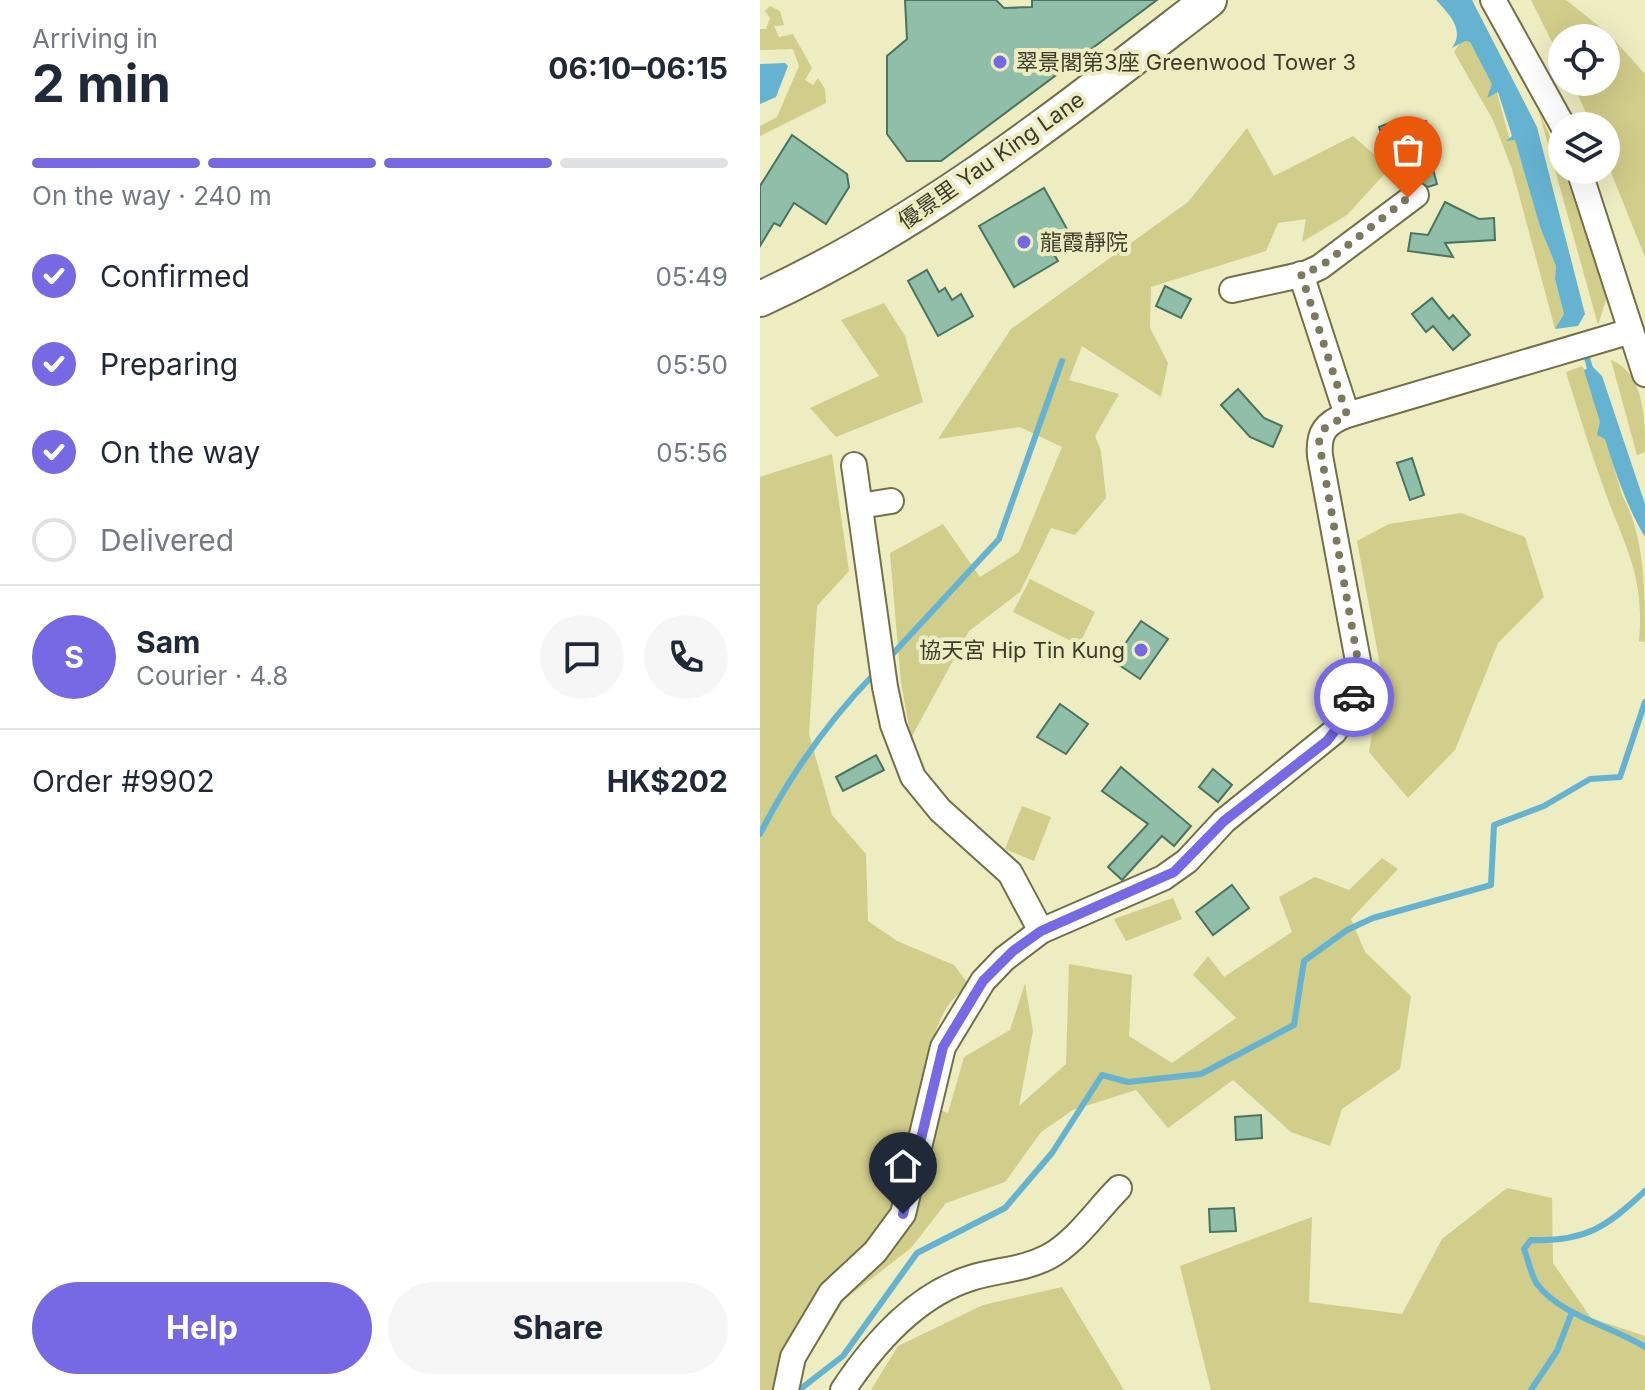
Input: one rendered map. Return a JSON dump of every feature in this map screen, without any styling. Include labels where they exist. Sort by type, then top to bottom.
[{"type":"street","name":"優景里 Yau King Lane","points":[[760,299],[871,242],[975,177],[1209,0]]},
{"type":"street","points":[[1493,0],[1555,112]]},
{"type":"street","points":[[1584,184],[1645,374]]},
{"type":"street","points":[[1232,290],[1320,267],[1416,195]]},
{"type":"street","points":[[1301,274],[1347,415]]},
{"type":"street","points":[[786,1390],[793,1357],[831,1293],[882,1244],[903,1214],[939,1059],[955,1023],[983,981],[1004,959],[1041,931],[1174,872],[1224,821],[1327,741],[1347,715],[1358,683],[1358,661],[1319,442],[1325,428],[1347,415],[1631,331]]},
{"type":"street","points":[[854,465],[885,687],[893,725],[913,777],[940,810],[1010,873],[1041,931]]},
{"type":"street","points":[[860,506],[891,501]]},
{"type":"street","points":[[843,1390],[890,1332],[919,1305],[944,1288],[974,1277],[1008,1272],[1048,1257],[1119,1188]]},
{"type":"shaded area","points":[[1531,0],[1566,0],[1596,24],[1548,24],[1548,34]]},
{"type":"shaded area","points":[[770,6],[780,11],[784,25],[774,26],[779,37],[793,34],[812,68],[805,80],[813,85],[818,78],[825,89],[826,103],[760,136],[760,126],[777,117],[799,66],[793,49],[760,50],[760,29],[766,29],[770,18],[765,11]]},
{"type":"shaded area","points":[[1462,40],[1470,42],[1496,89],[1510,141],[1515,139],[1540,227],[1556,266],[1555,279],[1564,314],[1555,329],[1512,169],[1493,120],[1454,52]]},
{"type":"shaded area","points":[[1620,46],[1645,74],[1645,257],[1616,184],[1620,184],[1620,112],[1586,112],[1578,96],[1620,96]]},
{"type":"shaded area","points":[[1539,112],[1548,132],[1548,144]]},
{"type":"shaded area","points":[[1247,128],[1274,176],[1353,136],[1390,168],[1347,215],[1302,242],[1306,219],[1278,223],[1266,251],[1151,287],[1150,328],[1168,363],[1161,397],[1082,346],[1069,380],[1119,394],[1095,436],[1101,451],[1106,498],[1075,535],[1051,528],[1020,592],[969,631],[911,738],[901,683],[890,553],[943,524],[980,577],[1019,552],[1062,447],[1020,427],[938,439],[1011,329],[1188,202]]},
{"type":"shaded area","points":[[1559,184],[1569,184],[1607,297],[1598,325]]},
{"type":"shaded area","points":[[884,303],[905,336],[923,402],[836,437],[810,408],[879,376],[841,320]]},
{"type":"shaded area","points":[[1611,360],[1631,376],[1641,399],[1645,452],[1637,455]]},
{"type":"shaded area","points":[[1582,366],[1635,529],[1644,584],[1645,642],[1639,641],[1639,598],[1632,562],[1566,372]]},
{"type":"shaded area","points":[[832,454],[849,571],[817,606],[809,734],[832,815],[866,854],[868,921],[897,941],[954,965],[970,986],[957,995],[940,1021],[929,1054],[920,1102],[948,1113],[964,1057],[1010,1030],[1025,983],[1033,1031],[1019,1106],[1066,1064],[1069,964],[1132,975],[1129,1036],[1172,1063],[1236,1018],[1193,975],[1208,956],[1224,977],[1292,932],[1279,897],[1315,877],[1349,890],[1382,858],[1398,869],[1351,919],[1365,952],[1411,996],[1400,1069],[1342,1109],[1330,1146],[1291,1132],[1233,1080],[1168,1128],[1136,1090],[1073,1110],[1041,1132],[1005,1182],[946,1203],[911,1248],[844,1300],[788,1390],[760,1390],[760,477]]},
{"type":"shaded area","points":[[1461,513],[1525,537],[1544,597],[1498,643],[1455,750],[1408,798],[1369,752],[1382,676],[1357,541],[1389,524]]},
{"type":"shaded area","points":[[1030,579],[1095,612],[1079,645],[1013,612]]},
{"type":"shaded area","points":[[1022,806],[1051,817],[1034,861],[1005,849]]},
{"type":"shaded area","points":[[1173,898],[1182,919],[1126,941],[1114,919]]},
{"type":"shaded area","points":[[1507,1188],[1552,1198],[1553,1263],[1591,1318],[1645,1336],[1645,1390],[1211,1390],[1180,1266],[1312,1217],[1309,1302],[1402,1314],[1442,1239]]},
{"type":"shaded area","points":[[1062,1287],[1124,1390],[871,1390],[898,1346],[983,1305]]},
{"type":"water","points":[[1436,0],[1472,0],[1537,127],[1548,170],[1548,184],[1552,184],[1585,314],[1578,326],[1555,329],[1564,314],[1555,279],[1556,266],[1540,227],[1515,140],[1506,141],[1512,136],[1498,92],[1487,98],[1492,84],[1470,42],[1465,41],[1452,48],[1457,35],[1451,17]]},
{"type":"water","points":[[785,63],[788,66],[776,97],[760,104],[760,64]]},
{"type":"water","points":[[1592,366],[1602,376],[1645,504],[1645,537],[1627,502],[1605,439],[1597,435],[1600,422],[1584,370]]},
{"type":"building","points":[[905,0],[996,0],[1004,8],[1032,7],[1032,0],[1157,0],[941,161],[907,161],[887,134],[887,56],[907,39]]},
{"type":"building","points":[[1399,119],[1403,129],[1426,121],[1436,152],[1429,154],[1437,184],[1428,187],[1415,180],[1404,185],[1394,151],[1388,153],[1379,127]]},
{"type":"building","points":[[792,135],[847,174],[849,187],[826,224],[794,203],[780,226],[774,223],[760,246],[760,186]]},
{"type":"building","name":"龍霞靜院","points":[[1044,188],[1071,236],[1050,248],[1058,261],[1014,287],[979,226]]},
{"type":"building","points":[[1445,202],[1479,219],[1494,218],[1495,240],[1445,243],[1453,257],[1408,251],[1411,233],[1428,235]]},
{"type":"building","points":[[927,270],[939,292],[945,288],[952,300],[961,294],[973,316],[938,336],[908,281]]},
{"type":"building","points":[[1165,286],[1191,299],[1181,318],[1156,306]]},
{"type":"building","points":[[1432,298],[1449,319],[1453,315],[1470,335],[1453,350],[1433,326],[1426,332],[1412,314]]},
{"type":"building","points":[[1238,389],[1264,418],[1282,426],[1273,447],[1250,437],[1221,405]]},
{"type":"building","points":[[1412,458],[1424,495],[1410,500],[1397,463]]},
{"type":"building","name":"協天宮 Hip Tin Kung","points":[[1141,621],[1168,639],[1140,679],[1113,661]]},
{"type":"building","points":[[1060,704],[1088,724],[1066,754],[1037,737]]},
{"type":"building","points":[[876,755],[884,770],[843,791],[836,777]]},
{"type":"building","points":[[1121,767],[1191,826],[1174,846],[1162,836],[1122,880],[1108,867],[1148,824],[1102,791]]},
{"type":"building","points":[[1213,769],[1232,785],[1218,802],[1199,787]]},
{"type":"building","points":[[1232,885],[1249,908],[1213,935],[1196,912]]},
{"type":"building","points":[[1261,1115],[1262,1138],[1236,1140],[1235,1117]]},
{"type":"building","points":[[1234,1208],[1236,1231],[1210,1232],[1209,1209]]},
{"type":"waterway","points":[[1585,351],[1592,375]]},
{"type":"waterway","points":[[889,658],[999,539],[1062,361]]},
{"type":"waterway","points":[[760,834],[812,748],[876,672]]},
{"type":"waterway","points":[[799,1390],[843,1356],[917,1253],[1005,1208],[1052,1153],[1102,1075],[1128,1082],[1201,1074],[1294,1025],[1304,961],[1347,930],[1373,918],[1491,885],[1494,825],[1544,806],[1590,779],[1620,777],[1645,702]]},
{"type":"waterway","points":[[1645,1191],[1619,1214],[1594,1230],[1566,1238],[1531,1240],[1524,1249],[1535,1280],[1547,1295],[1573,1312],[1645,1347]]},
{"type":"waterway","points":[[1531,1390],[1557,1351],[1572,1312]]},
{"type":"way so far","points":[[1354,697],[1358,683],[1358,661],[1319,442],[1321,434],[1332,421],[1347,415],[1301,274],[1320,267],[1408,198]]},
{"type":"place","name":"翠景閣第3座 Greenwood Tower 3","points":[[1000,62]]},
{"type":"place","name":"龍霞靜院","points":[[1024,242]]},
{"type":"place","name":"協天宮 Hip Tin Kung","points":[[1141,650]]},
{"type":"route","points":[[903,1214],[943,1047],[983,981],[1022,943],[1041,931],[1174,872],[1224,821],[1327,741],[1347,715],[1354,697]]}]
